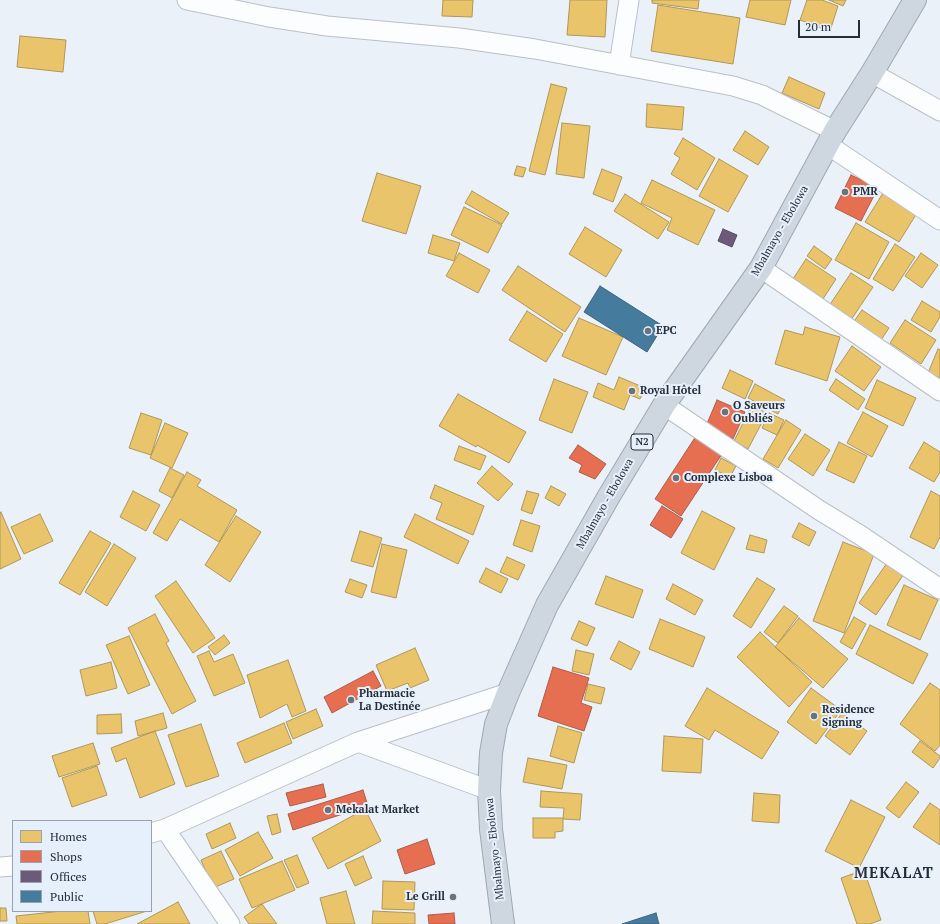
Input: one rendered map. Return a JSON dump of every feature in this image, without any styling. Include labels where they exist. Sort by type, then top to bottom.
[{"type":"highway","name":"Mbalmayo - Ebolowa","points":[[503,924],[491,829],[489,790],[491,754],[496,724],[508,692],[547,606],[609,496],[664,405],[761,268],[832,138],[915,0]]},
{"type":"street","points":[[187,0],[269,17],[328,26],[459,38],[535,49],[733,86],[762,95],[786,106],[832,138],[940,220]]},
{"type":"street","points":[[619,65],[629,0]]},
{"type":"street","points":[[872,73],[940,111]]},
{"type":"street","points":[[761,268],[940,391]]},
{"type":"street","points":[[664,405],[940,589]]},
{"type":"street","points":[[230,924],[158,831],[358,742],[508,692]]},
{"type":"street","points":[[358,742],[489,790]]},
{"type":"street","points":[[0,867],[12,866]]},
{"type":"building: Homes","points":[[443,0],[473,0],[472,17],[442,16]]},
{"type":"building: Homes","points":[[570,0],[607,0],[605,37],[567,35]]},
{"type":"building: Homes","points":[[652,0],[699,0],[698,9],[652,3]]},
{"type":"building: Homes","points":[[750,0],[791,0],[785,25],[746,17]]},
{"type":"building: Homes","points":[[807,0],[822,0],[838,6],[830,31],[800,20]]},
{"type":"building: Homes","points":[[829,0],[846,0],[843,6]]},
{"type":"building: Homes","points":[[658,5],[740,18],[733,64],[651,51]]},
{"type":"building: Homes","points":[[20,36],[66,40],[63,72],[17,67]]},
{"type":"building: Homes","points":[[789,77],[825,93],[819,109],[782,93]]},
{"type":"building: Homes","points":[[551,84],[567,88],[545,175],[529,171]]},
{"type":"building: Homes","points":[[647,104],[684,107],[682,130],[646,127]]},
{"type":"building: Homes","points":[[562,123],[590,126],[584,178],[556,174]]},
{"type":"building: Homes","points":[[745,131],[769,147],[758,165],[733,150]]},
{"type":"building: Homes","points":[[683,138],[715,158],[697,190],[671,174],[680,158],[674,154]]},
{"type":"building: Homes","points":[[719,159],[748,176],[728,212],[699,196]]},
{"type":"building: Homes","points":[[517,166],[526,168],[523,177],[514,175]]},
{"type":"building: Homes","points":[[602,169],[622,177],[613,202],[593,194]]},
{"type":"building: Homes","points":[[377,173],[421,186],[406,234],[362,221]]},
{"type":"building: Homes","points":[[652,180],[715,210],[698,245],[667,230],[672,218],[641,203]]},
{"type":"building: Homes","points":[[472,191],[509,213],[502,224],[465,203]]},
{"type":"building: Homes","points":[[883,193],[917,213],[899,242],[865,222]]},
{"type":"building: Homes","points":[[625,194],[669,222],[658,239],[614,211]]},
{"type":"building: Homes","points":[[464,207],[502,225],[488,253],[451,235]]},
{"type":"building: Homes","points":[[856,223],[889,242],[869,279],[835,260]]},
{"type":"building: Homes","points":[[585,227],[622,250],[606,277],[569,254]]},
{"type":"building: Homes","points":[[433,235],[460,243],[454,261],[428,253]]},
{"type":"building: Homes","points":[[895,244],[915,257],[893,291],[873,279]]},
{"type":"building: Homes","points":[[814,246],[832,259],[825,269],[807,256]]},
{"type":"building: Homes","points":[[459,253],[490,270],[478,293],[446,276]]},
{"type":"building: Homes","points":[[921,253],[938,265],[922,288],[905,276]]},
{"type":"building: Homes","points":[[806,259],[836,279],[821,302],[791,282]]},
{"type":"building: Homes","points":[[518,266],[581,307],[565,332],[502,290]]},
{"type":"building: Homes","points":[[851,273],[873,287],[849,323],[827,309]]},
{"type":"building: Homes","points":[[922,301],[940,312],[940,317],[931,332],[911,320]]},
{"type":"building: Homes","points":[[862,310],[889,328],[877,346],[850,327]]},
{"type":"building: Homes","points":[[527,311],[563,334],[546,362],[509,340]]},
{"type":"building: Homes","points":[[579,318],[623,337],[606,375],[562,356]]},
{"type":"building: Homes","points":[[905,320],[936,340],[921,364],[890,343]]},
{"type":"building: Homes","points":[[805,327],[840,337],[827,381],[775,364],[785,330],[803,335]]},
{"type":"building: Homes","points":[[852,346],[881,367],[864,391],[835,371]]},
{"type":"building: Homes","points":[[938,349],[940,350],[940,378],[928,373]]},
{"type":"building: Homes","points":[[730,370],[753,381],[745,399],[722,388]]},
{"type":"building: Homes","points":[[619,377],[645,388],[640,399],[630,395],[624,410],[593,397],[598,383],[614,390]]},
{"type":"building: Homes","points":[[554,379],[588,392],[572,433],[539,420]]},
{"type":"building: Homes","points":[[836,379],[865,399],[858,410],[829,390]]},
{"type":"building: Homes","points":[[877,380],[916,398],[903,426],[865,408]]},
{"type":"building: Homes","points":[[755,384],[785,400],[778,414],[748,398]]},
{"type":"building: Homes","points":[[458,394],[526,432],[509,463],[477,445],[476,447],[439,426]]},
{"type":"building: Homes","points":[[752,405],[767,413],[748,449],[734,441]]},
{"type":"building: Homes","points":[[863,412],[888,426],[872,457],[847,443]]},
{"type":"building: Homes","points":[[141,413],[162,420],[151,455],[129,448]]},
{"type":"building: Homes","points":[[769,413],[784,420],[777,435],[762,428]]},
{"type":"building: Homes","points":[[786,420],[801,430],[778,468],[763,459]]},
{"type":"building: Homes","points":[[165,423],[188,433],[172,468],[150,458]]},
{"type":"building: Homes","points":[[805,434],[830,450],[813,476],[788,459]]},
{"type":"building: Homes","points":[[839,442],[867,456],[854,483],[826,470]]},
{"type":"building: Homes","points":[[924,442],[940,452],[940,472],[934,482],[909,468]]},
{"type":"building: Homes","points":[[459,446],[486,456],[480,470],[454,460]]},
{"type":"building: Homes","points":[[721,458],[736,466],[730,477],[715,470]]},
{"type":"building: Homes","points":[[492,466],[513,484],[498,501],[477,483]]},
{"type":"building: Homes","points":[[170,468],[184,475],[172,498],[159,491]]},
{"type":"building: Homes","points":[[187,472],[201,480],[197,486],[237,510],[219,542],[180,519],[167,541],[153,533]]},
{"type":"building: Homes","points":[[435,485],[484,506],[473,535],[436,519],[442,503],[430,498]]},
{"type":"building: Homes","points":[[551,486],[566,494],[559,506],[545,498]]},
{"type":"building: Homes","points":[[133,491],[160,505],[146,531],[120,517]]},
{"type":"building: Homes","points":[[527,491],[539,494],[532,514],[521,510]]},
{"type":"building: Homes","points":[[931,491],[940,496],[940,537],[934,549],[910,537]]},
{"type":"building: Homes","points":[[702,511],[735,528],[714,570],[681,553]]},
{"type":"building: Homes","points":[[1,512],[21,559],[0,569],[0,513]]},
{"type":"building: Homes","points":[[40,514],[53,541],[24,554],[11,527]]},
{"type":"building: Homes","points":[[415,514],[469,541],[458,564],[404,537]]},
{"type":"building: Homes","points":[[236,516],[261,532],[230,582],[205,565]]},
{"type":"building: Homes","points":[[521,520],[540,526],[532,552],[513,545]]},
{"type":"building: Homes","points":[[799,523],[816,532],[809,546],[792,537]]},
{"type":"building: Homes","points":[[90,531],[111,543],[80,595],[59,583]]},
{"type":"building: Homes","points":[[360,531],[382,538],[373,567],[351,561]]},
{"type":"building: Homes","points":[[750,535],[767,540],[764,553],[746,549]]},
{"type":"building: Homes","points":[[843,542],[874,554],[844,633],[813,621]]},
{"type":"building: Homes","points":[[114,544],[136,558],[107,606],[85,592]]},
{"type":"building: Homes","points":[[382,544],[407,550],[396,598],[371,592]]},
{"type":"building: Homes","points":[[507,557],[525,565],[518,580],[500,572]]},
{"type":"building: Homes","points":[[887,563],[904,574],[876,615],[859,603]]},
{"type":"building: Homes","points":[[486,568],[508,579],[501,593],[479,582]]},
{"type":"building: Homes","points":[[606,576],[643,590],[633,618],[595,604]]},
{"type":"building: Homes","points":[[757,578],[775,589],[751,628],[733,616]]},
{"type":"building: Homes","points":[[350,579],[367,585],[362,598],[345,592]]},
{"type":"building: Homes","points":[[176,581],[215,638],[193,653],[155,596]]},
{"type":"building: Homes","points":[[673,584],[703,600],[695,615],[666,599]]},
{"type":"building: Homes","points":[[904,585],[938,600],[920,640],[887,625]]},
{"type":"building: Homes","points":[[784,606],[798,616],[778,643],[764,632]]},
{"type":"building: Homes","points":[[155,614],[169,641],[166,643],[196,701],[172,714],[128,628]]},
{"type":"building: Homes","points":[[854,617],[866,624],[852,649],[840,642]]},
{"type":"building: Homes","points":[[799,618],[848,659],[823,688],[775,647]]},
{"type":"building: Homes","points":[[660,619],[705,637],[693,667],[649,649]]},
{"type":"building: Homes","points":[[579,621],[595,628],[587,646],[571,639]]},
{"type":"building: Homes","points":[[870,625],[928,654],[913,684],[856,654]]},
{"type":"building: Homes","points":[[760,632],[812,682],[789,707],[737,657]]},
{"type":"building: Homes","points":[[224,635],[230,643],[215,655],[208,647]]},
{"type":"building: Homes","points":[[129,636],[150,685],[128,694],[106,645]]},
{"type":"building: Homes","points":[[619,641],[640,652],[631,670],[610,659]]},
{"type":"building: Homes","points":[[415,648],[429,680],[410,688],[408,683],[387,691],[376,665]]},
{"type":"building: Homes","points":[[576,650],[594,654],[589,675],[572,671]]},
{"type":"building: Homes","points":[[209,651],[214,662],[233,654],[245,683],[214,696],[197,656]]},
{"type":"building: Homes","points":[[288,660],[306,711],[292,717],[287,704],[260,718],[247,675]]},
{"type":"building: Homes","points":[[111,662],[117,688],[86,696],[80,670]]},
{"type":"building: Homes","points":[[930,683],[940,690],[940,745],[935,751],[900,724]]},
{"type":"building: Homes","points":[[588,684],[605,688],[601,704],[584,700]]},
{"type":"building: Homes","points":[[707,688],[779,732],[762,759],[715,730],[709,740],[685,726]]},
{"type":"building: Homes","name":"Residence Signing","points":[[811,688],[841,710],[816,744],[787,722]]},
{"type":"building: Homes","points":[[316,709],[323,726],[293,739],[286,722]]},
{"type":"building: Homes","points":[[163,713],[167,728],[138,736],[135,721]]},
{"type":"building: Homes","points":[[842,713],[867,731],[850,755],[825,736]]},
{"type":"building: Homes","points":[[121,714],[122,733],[97,734],[97,715]]},
{"type":"building: Homes","points":[[284,723],[292,743],[245,763],[237,743]]},
{"type":"building: Homes","points":[[201,724],[219,776],[186,787],[168,735]]},
{"type":"building: Homes","points":[[558,726],[582,733],[574,763],[550,756]]},
{"type":"building: Homes","points":[[155,731],[175,784],[140,798],[126,758],[116,762],[111,748]]},
{"type":"building: Homes","points":[[664,736],[703,739],[701,773],[662,771]]},
{"type":"building: Homes","points":[[920,741],[940,756],[933,768],[912,752]]},
{"type":"building: Homes","points":[[93,743],[100,764],[59,777],[52,756]]},
{"type":"building: Homes","points":[[528,758],[567,765],[562,789],[523,782]]},
{"type":"building: Homes","points":[[97,766],[107,795],[72,807],[62,778]]},
{"type":"building: Homes","points":[[906,782],[919,792],[899,818],[886,808]]},
{"type":"building: Homes","points":[[541,791],[582,794],[580,820],[563,819],[564,808],[540,807]]},
{"type":"building: Homes","points":[[754,793],[780,795],[779,823],[752,821]]},
{"type":"building: Homes","points":[[851,800],[885,817],[859,868],[825,851]]},
{"type":"building: Homes","points":[[930,803],[940,810],[940,845],[913,827]]},
{"type":"building: Homes","points":[[365,809],[381,841],[328,869],[312,838]]},
{"type":"building: Homes","points":[[277,814],[281,832],[272,835],[267,816]]},
{"type":"building: Homes","points":[[533,818],[563,818],[563,831],[555,832],[555,838],[533,838]]},
{"type":"building: Homes","points":[[230,823],[236,838],[212,849],[206,834]]},
{"type":"building: Homes","points":[[258,832],[273,858],[240,876],[225,850]]},
{"type":"building: Homes","points":[[221,851],[234,879],[213,888],[201,860]]},
{"type":"building: Homes","points":[[297,855],[309,883],[297,888],[284,860]]},
{"type":"building: Homes","points":[[363,856],[372,878],[355,886],[345,864]]},
{"type":"building: Homes","points":[[282,861],[295,890],[252,908],[239,879]]},
{"type":"building: Homes","points":[[864,870],[881,920],[870,924],[857,924],[841,878]]},
{"type":"building: Homes","points":[[383,881],[415,882],[414,910],[382,909]]},
{"type":"building: Homes","points":[[346,891],[355,924],[327,924],[320,898]]},
{"type":"building: Homes","points":[[178,902],[190,924],[137,924]]},
{"type":"building: Homes","points":[[262,904],[277,924],[249,924],[244,917]]},
{"type":"building: Homes","points":[[0,908],[6,908],[7,921],[0,921]]},
{"type":"building: Homes","points":[[373,911],[415,913],[415,924],[372,924]]},
{"type":"building: Homes","points":[[53,912],[88,912],[90,924],[17,924],[16,916]]},
{"type":"building: Homes","points":[[93,912],[144,912],[105,924],[97,924]]},
{"type":"building: Shops","points":[[851,175],[878,188],[861,221],[835,208]]},
{"type":"building: Shops","points":[[717,400],[745,412],[733,439],[706,426]]},
{"type":"building: Shops","points":[[696,436],[722,454],[681,516],[655,499]]},
{"type":"building: Shops","points":[[578,445],[606,464],[595,479],[579,472],[582,465],[569,458]]},
{"type":"building: Shops","points":[[662,506],[683,519],[671,538],[650,525]]},
{"type":"building: Shops","points":[[553,667],[589,678],[581,703],[592,707],[584,731],[538,716]]},
{"type":"building: Shops","points":[[373,671],[381,686],[332,713],[324,697]]},
{"type":"building: Shops","points":[[323,784],[326,797],[290,806],[286,793]]},
{"type":"building: Shops","name":"Mekalat Market","points":[[363,790],[368,806],[293,830],[288,814]]},
{"type":"building: Shops","points":[[427,839],[435,864],[405,874],[397,850]]},
{"type":"building: Shops","points":[[454,913],[455,924],[429,924],[428,915]]},
{"type":"building: Offices","points":[[723,229],[737,235],[732,247],[718,241]]},
{"type":"building: Public","points":[[600,286],[663,326],[647,352],[584,312]]},
{"type":"building: Public","points":[[656,913],[659,924],[622,924]]},
{"type":"place","name":"PMR","points":[[845,192]]},
{"type":"place","name":"EPC","points":[[648,331]]},
{"type":"place","name":"Royal Hôtel","points":[[632,391]]},
{"type":"place","name":"O Saveurs Oubliés","points":[[725,412]]},
{"type":"place","name":"Complexe Lisboa","points":[[676,478]]},
{"type":"place","name":"Pharmacie La Destinée","points":[[351,700]]},
{"type":"place","name":"Residence Signing","points":[[814,716]]},
{"type":"place","name":"Mekalat Market","points":[[328,810]]},
{"type":"place","name":"Le Grill","points":[[453,897]]},
{"type":"district","name":"MEKALAT","points":[[894,874]]}]
